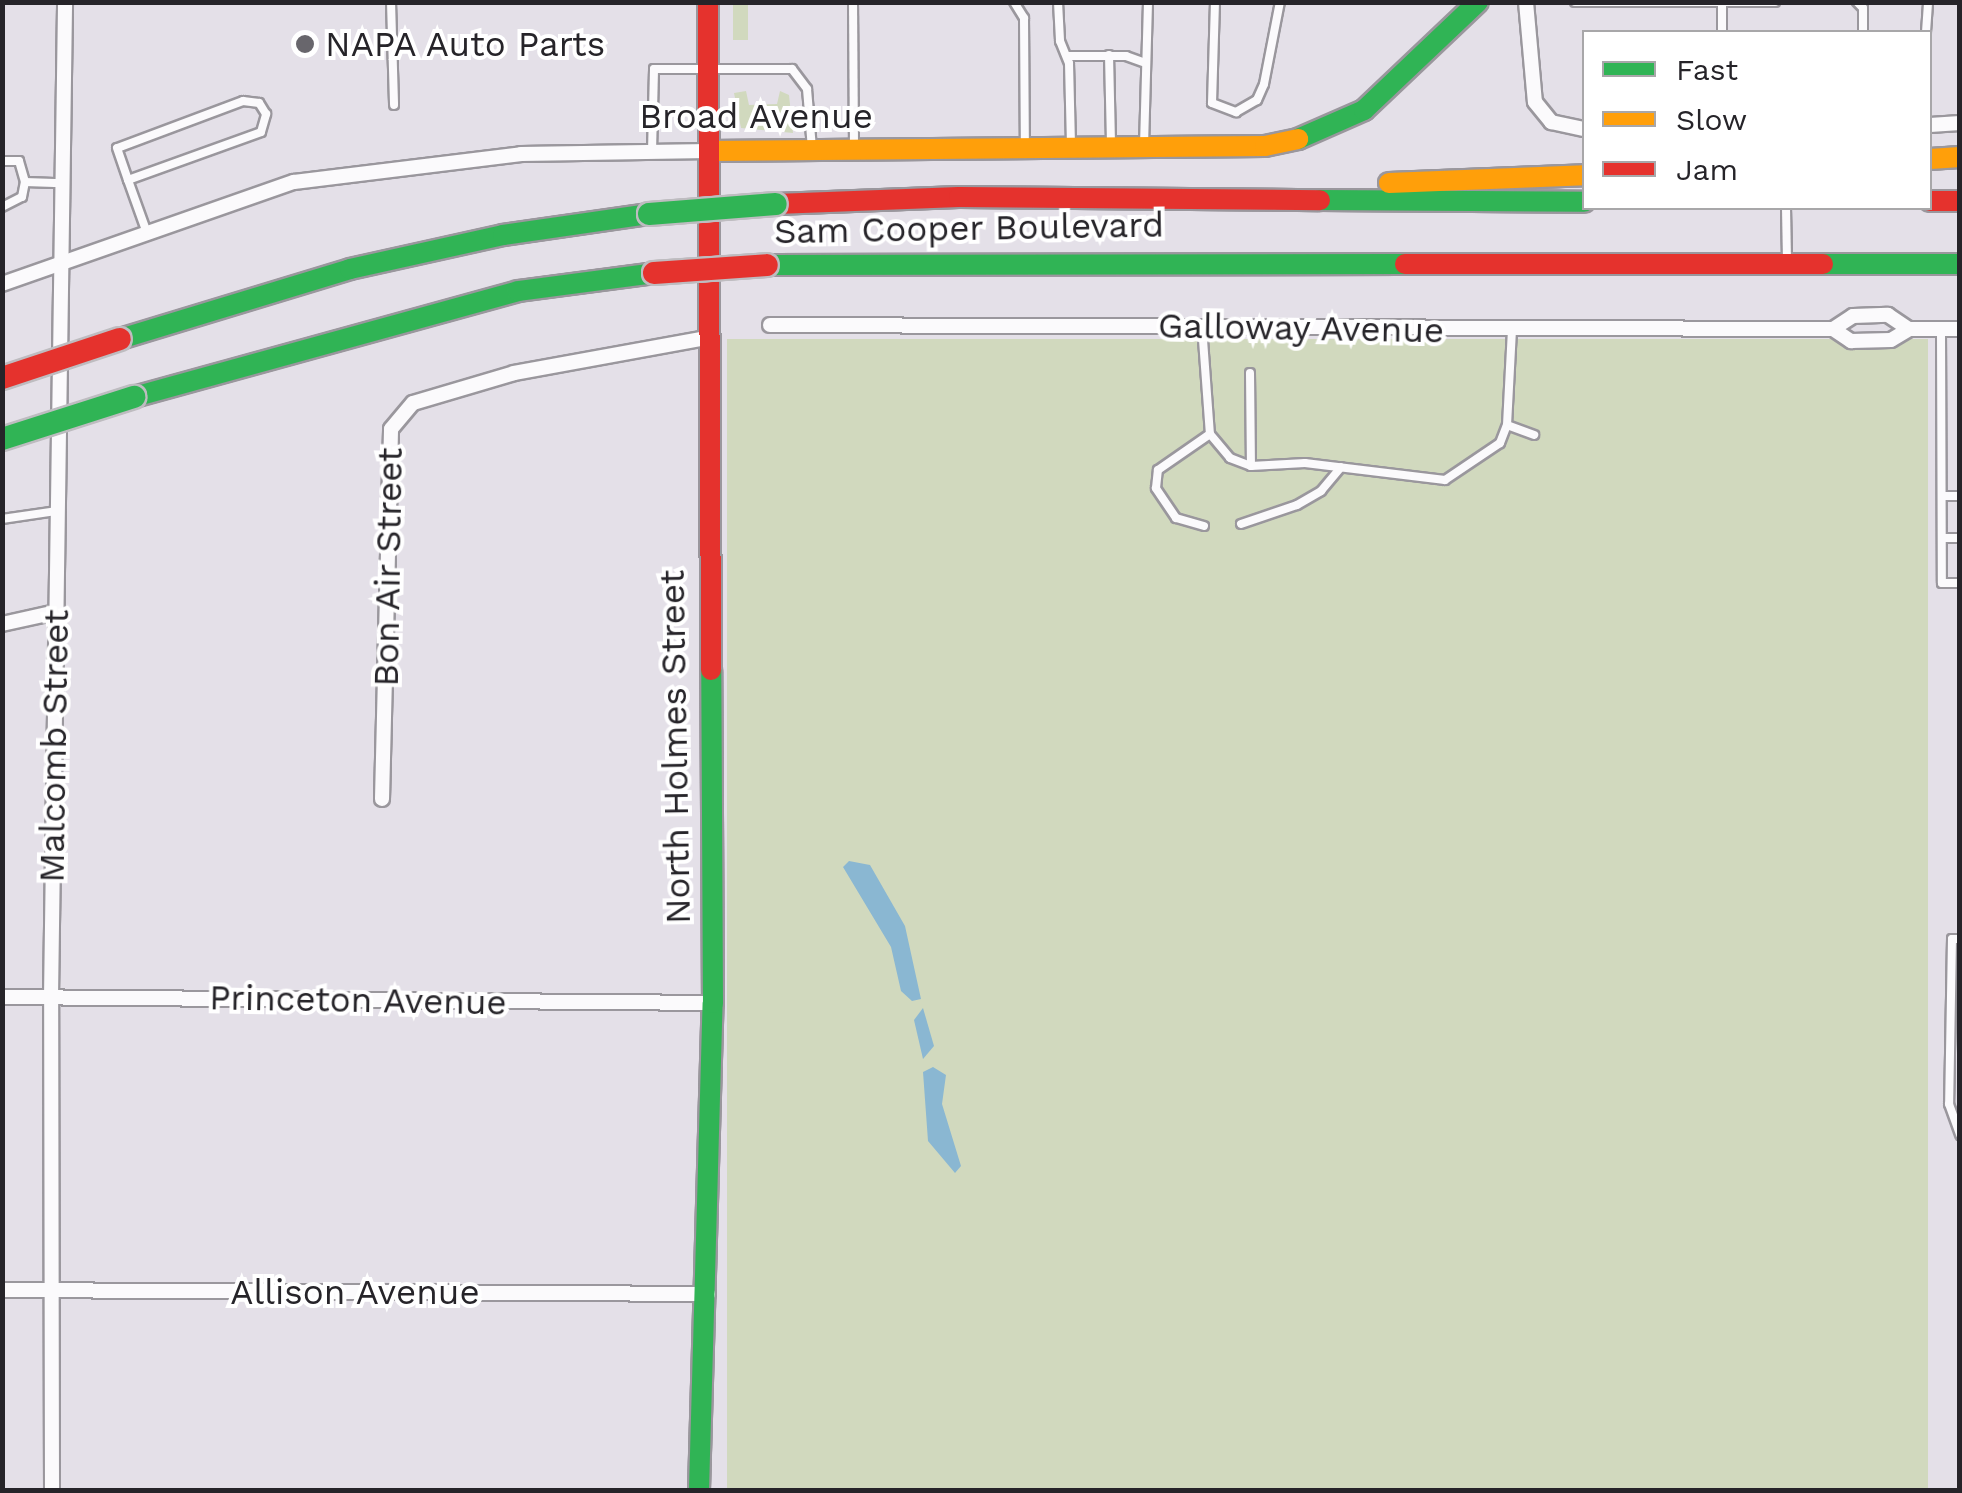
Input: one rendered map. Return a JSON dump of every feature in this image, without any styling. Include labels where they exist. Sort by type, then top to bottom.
[{"type":"main road","name":"North Holmes Street","points":[[699,1490],[708,1294],[713,1003],[706,338],[708,2]]},
{"type":"main road","name":"Broad Avenue","points":[[709,150],[1071,151],[1265,146],[1339,126],[1404,78],[1478,2]]},
{"type":"main road","points":[[1932,159],[1960,157]]},
{"type":"main road","points":[[1163,197],[1582,175]]},
{"type":"main road","name":"Sam Cooper Boulevard","points":[[2,378],[350,269],[502,234],[649,214],[776,204],[1163,197],[1582,202]]},
{"type":"main road","points":[[1932,201],[1960,201]]},
{"type":"main road","name":"Sam Cooper Boulevard","points":[[2,440],[134,397],[500,295],[654,273],[767,265],[1960,264]]},
{"type":"street","name":"Malcomb Street","points":[[52,1490],[51,997],[65,2]]},
{"type":"street","points":[[1526,2],[1535,102],[1551,122],[1582,129]]},
{"type":"street","points":[[1932,125],[1960,123]]},
{"type":"street","name":"Broad Avenue","points":[[2,284],[294,182],[392,165],[709,150]]},
{"type":"street","name":"Galloway Avenue","points":[[1833,330],[1853,316],[1888,315],[1910,329]]},
{"type":"street","name":"Galloway Avenue","points":[[770,325],[1833,330],[1851,341],[1890,340],[1910,329],[1960,328]]},
{"type":"street","name":"Bon Air Street","points":[[382,800],[392,428],[413,403],[514,373],[706,338]]},
{"type":"street","points":[[2,624],[56,612]]},
{"type":"street","name":"Princeton Avenue","points":[[2,997],[713,1003]]},
{"type":"street","name":"Allison Avenue","points":[[2,1290],[708,1294]]},
{"type":"lane","points":[[392,2],[394,106]]},
{"type":"lane","points":[[854,2],[854,150]]},
{"type":"lane","points":[[1014,2],[1024,18],[1024,150]]},
{"type":"lane","points":[[1058,2],[1067,56],[1071,151]]},
{"type":"lane","points":[[1144,150],[1148,2]]},
{"type":"lane","points":[[1215,2],[1212,103],[1236,112],[1256,100],[1264,84],[1280,2]]},
{"type":"lane","points":[[1575,2],[1775,2]]},
{"type":"lane","points":[[1857,2],[1864,8],[1863,30]]},
{"type":"lane","points":[[1926,30],[1928,2]]},
{"type":"lane","points":[[1722,4],[1722,30]]},
{"type":"lane","points":[[1067,56],[1108,55],[1144,63]]},
{"type":"lane","points":[[1108,55],[1111,150]]},
{"type":"lane","points":[[652,152],[654,69],[792,69],[807,88],[812,150]]},
{"type":"lane","points":[[128,180],[262,132],[266,114],[259,103],[242,101],[117,148],[128,180],[147,232]]},
{"type":"lane","points":[[2,160],[19,160],[25,182],[22,197],[2,207]]},
{"type":"lane","points":[[25,182],[62,184]]},
{"type":"lane","points":[[1786,210],[1787,264]]},
{"type":"lane","points":[[1202,326],[1210,434],[1230,458],[1252,466],[1341,467],[1445,480],[1486,458],[1508,426],[1512,331]]},
{"type":"lane","points":[[1941,329],[1942,583],[1960,583]]},
{"type":"lane","points":[[1250,373],[1252,466]]},
{"type":"lane","points":[[1508,426],[1534,435]]},
{"type":"lane","points":[[1204,526],[1176,518],[1156,488],[1158,470],[1210,434]]},
{"type":"lane","points":[[1242,524],[1309,498],[1341,467]]},
{"type":"lane","points":[[1942,496],[1960,496]]},
{"type":"lane","points":[[2,519],[58,511]]},
{"type":"lane","points":[[1942,538],[1960,538]]},
{"type":"lane","points":[[1960,940],[1952,940],[1949,1104],[1960,1135]]},
{"type":"green space","points":[[733,3],[748,3],[748,40],[733,40]]},
{"type":"green space","points":[[746,91],[749,105],[777,104],[780,91],[789,95],[793,133],[741,128],[734,93]]},
{"type":"green space","points":[[727,339],[1928,339],[1928,1490],[727,1490]]},
{"type":"water","points":[[849,861],[870,865],[905,926],[921,999],[912,1001],[901,991],[891,947],[843,867]]},
{"type":"water","points":[[923,1008],[934,1046],[923,1059],[914,1020]]},
{"type":"water","points":[[933,1067],[946,1075],[942,1104],[961,1166],[955,1173],[928,1141],[923,1072]]},
{"type":"traffic: fast","points":[[1298,139],[1364,110],[1478,2]]},
{"type":"traffic: fast","points":[[1320,200],[1582,202]]},
{"type":"traffic: fast","points":[[649,214],[776,204]]},
{"type":"traffic: fast","points":[[120,339],[350,269],[503,235],[649,214]]},
{"type":"traffic: fast","points":[[767,265],[1405,264]]},
{"type":"traffic: fast","points":[[1823,264],[1960,264]]},
{"type":"traffic: fast","points":[[134,397],[518,291],[654,273]]},
{"type":"traffic: fast","points":[[2,439],[134,397]]},
{"type":"traffic: fast","points":[[699,1490],[713,1003],[711,670]]},
{"type":"traffic: slow","points":[[709,151],[1265,146],[1298,139]]},
{"type":"traffic: slow","points":[[1932,159],[1960,157]]},
{"type":"traffic: slow","points":[[1389,183],[1582,175]]},
{"type":"traffic: jam","points":[[708,2],[711,670]]},
{"type":"traffic: jam","points":[[776,204],[959,197],[1320,200]]},
{"type":"traffic: jam","points":[[1932,201],[1960,201]]},
{"type":"traffic: jam","points":[[1405,264],[1823,264]]},
{"type":"traffic: jam","points":[[654,273],[767,265]]},
{"type":"traffic: jam","points":[[2,378],[120,339]]},
{"type":"place","name":"NAPA Auto Parts","points":[[305,44]]}]
